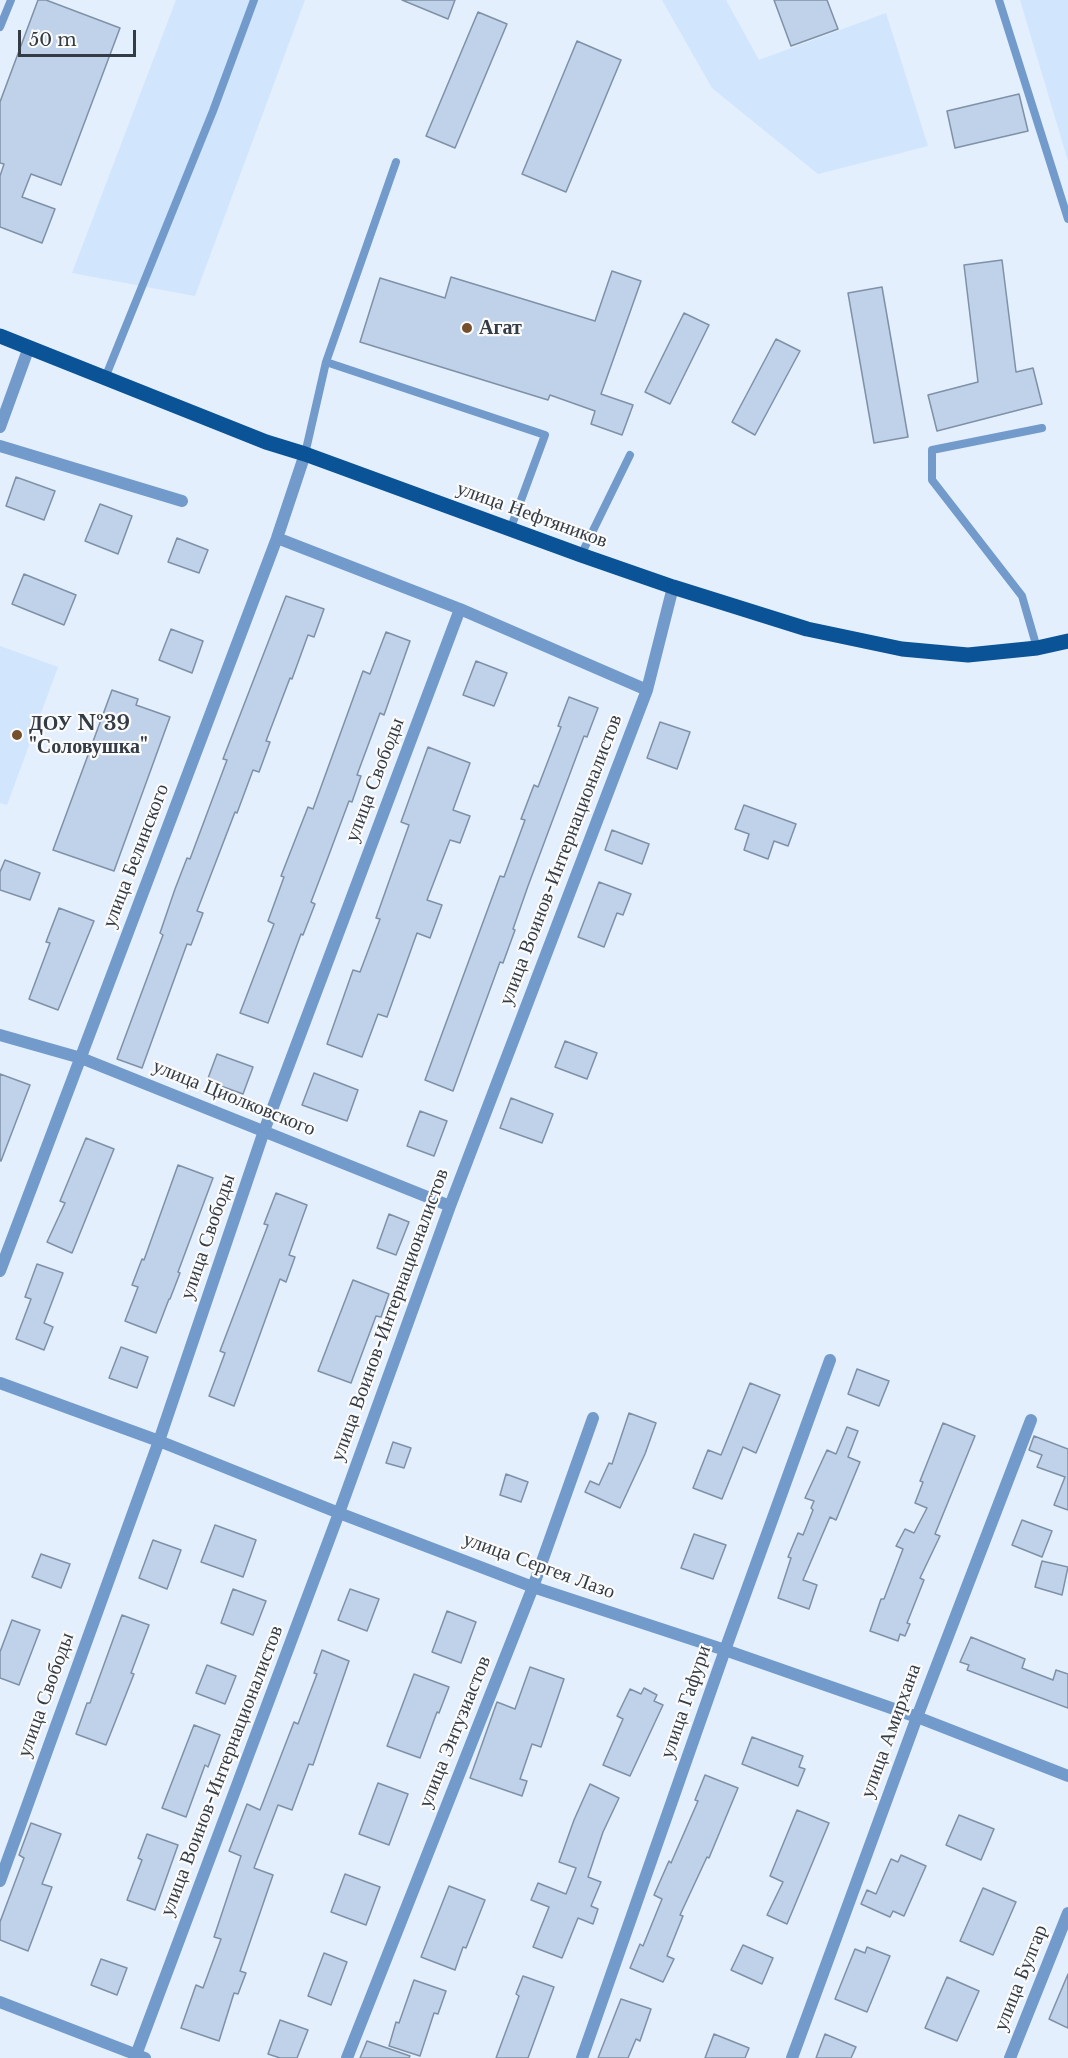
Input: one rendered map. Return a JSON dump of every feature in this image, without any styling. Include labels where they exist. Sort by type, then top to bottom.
[{"type":"main road","name":"улица Нефтяников","points":[[0,336],[266,442],[673,587],[807,629],[902,649],[968,655],[1037,648],[1068,641]]},
{"type":"street","points":[[0,427],[29,347]]},
{"type":"street","points":[[0,446],[182,501]]},
{"type":"street","name":"улица Белинского","points":[[0,1270],[277,538],[305,454]]},
{"type":"street","points":[[277,538],[460,609],[647,690]]},
{"type":"street","name":"улица Воинов-Интернационалистов","points":[[141,2056],[450,1206],[647,690],[673,587]]},
{"type":"street","name":"улица Свободы","points":[[0,1881],[159,1442],[264,1131],[460,609]]},
{"type":"street","name":"улица Циолковского","points":[[0,1035],[81,1058],[450,1206]]},
{"type":"street","name":"улица Гафури","points":[[582,2058],[725,1650],[830,1360]]},
{"type":"street","name":"улица Сергея Лазо","points":[[0,1383],[533,1587],[725,1650],[917,1717],[1068,1776]]},
{"type":"street","name":"улица Энтузиастов","points":[[347,2058],[533,1587],[593,1418]]},
{"type":"street","name":"улица Амирхана","points":[[792,2058],[917,1717],[1031,1420]]},
{"type":"street","name":"улица Булгар","points":[[1010,2058],[1068,1913]]},
{"type":"street","points":[[0,2002],[141,2056]]},
{"type":"lane","points":[[0,27],[11,0]]},
{"type":"lane","points":[[105,378],[213,111],[254,0]]},
{"type":"lane","points":[[999,0],[1068,219]]},
{"type":"lane","points":[[305,454],[326,362],[396,162]]},
{"type":"lane","points":[[326,362],[545,435],[510,530]]},
{"type":"lane","points":[[1037,648],[1022,596],[933,480],[933,450],[1042,428]]},
{"type":"lane","points":[[581,555],[630,455]]},
{"type":"shaded area","points":[[176,0],[305,0],[195,296],[72,273]]},
{"type":"shaded area","points":[[662,0],[726,0],[759,60],[886,13],[928,146],[818,174],[712,88]]},
{"type":"shaded area","points":[[1020,0],[1068,0],[1068,161]]},
{"type":"shaded area","name":"ДОУ №39 \"Соловушка\"","points":[[0,646],[58,667],[7,805],[0,803]]},
{"type":"building","points":[[38,0],[46,0],[120,28],[61,185],[31,174],[22,197],[55,209],[42,243],[0,227],[0,176],[4,164],[0,163],[0,102]]},
{"type":"building","points":[[402,0],[455,0],[448,19]]},
{"type":"building","points":[[774,0],[827,0],[838,29],[791,46]]},
{"type":"building","points":[[478,12],[507,24],[455,148],[426,136]]},
{"type":"building","points":[[577,41],[621,60],[566,192],[522,174]]},
{"type":"building","points":[[1019,94],[1028,131],[955,148],[947,111]]},
{"type":"building","points":[[1002,260],[1016,372],[1033,368],[1042,404],[937,431],[928,395],[978,382],[964,265]]},
{"type":"building","name":"Агат","points":[[612,271],[641,281],[601,394],[633,405],[622,435],[591,424],[595,411],[550,395],[548,400],[360,342],[380,278],[445,298],[451,277],[595,321]]},
{"type":"building","points":[[882,287],[908,437],[874,443],[848,293]]},
{"type":"building","points":[[684,313],[709,325],[670,404],[645,392]]},
{"type":"building","points":[[776,339],[800,351],[755,435],[732,422]]},
{"type":"building","points":[[16,477],[55,491],[44,520],[6,506]]},
{"type":"building","points":[[100,504],[132,516],[118,554],[85,541]]},
{"type":"building","points":[[177,538],[208,550],[199,573],[168,562]]},
{"type":"building","points":[[24,574],[76,595],[64,625],[12,604]]},
{"type":"building","points":[[286,596],[324,609],[314,637],[308,635],[292,679],[290,678],[266,741],[270,742],[259,772],[253,770],[237,813],[235,812],[197,911],[203,913],[191,945],[187,944],[142,1068],[117,1059],[163,935],[160,933],[175,889],[187,858],[190,859],[227,760],[223,759]]},
{"type":"building","points":[[171,629],[203,641],[192,673],[159,660]]},
{"type":"building","points":[[386,632],[410,641],[384,715],[380,713],[357,775],[361,776],[352,802],[349,801],[311,902],[315,904],[303,935],[301,934],[268,1023],[240,1013],[274,924],[268,921],[284,877],[281,876],[308,807],[313,809],[363,671],[370,674]]},
{"type":"building","points":[[476,661],[507,673],[494,706],[463,695]]},
{"type":"building","points":[[112,690],[138,699],[136,705],[170,717],[114,871],[53,850]]},
{"type":"building","points":[[569,697],[598,708],[587,737],[584,736],[528,886],[503,963],[500,962],[453,1091],[425,1080],[500,876],[504,877],[525,820],[521,819],[534,785],[538,787],[561,727],[558,726]]},
{"type":"building","points":[[660,722],[690,732],[677,769],[647,758]]},
{"type":"building","points":[[428,747],[470,763],[453,810],[470,816],[460,843],[450,840],[427,900],[442,905],[430,938],[417,933],[387,1017],[378,1014],[362,1057],[327,1044],[353,970],[360,972],[380,919],[376,918],[409,825],[401,822]]},
{"type":"building","points":[[744,805],[796,824],[788,846],[774,841],[768,859],[744,850],[749,834],[735,829]]},
{"type":"building","points":[[612,830],[649,844],[642,864],[605,850]]},
{"type":"building","points":[[5,860],[40,873],[30,900],[0,890],[0,872]]},
{"type":"building","points":[[599,882],[631,894],[623,915],[617,913],[604,947],[578,937]]},
{"type":"building","points":[[59,908],[94,921],[58,1010],[29,999],[50,943],[46,942]]},
{"type":"building","points":[[565,1041],[597,1053],[587,1079],[555,1067]]},
{"type":"building","points":[[217,1054],[253,1067],[243,1094],[207,1081]]},
{"type":"building","points":[[314,1073],[358,1090],[347,1121],[302,1105]]},
{"type":"building","points":[[0,1074],[30,1085],[1,1161],[0,1161]]},
{"type":"building","points":[[511,1098],[553,1114],[542,1143],[500,1128]]},
{"type":"building","points":[[420,1111],[447,1121],[434,1156],[407,1146]]},
{"type":"building","points":[[86,1138],[114,1149],[72,1253],[47,1242],[65,1203],[60,1201]]},
{"type":"building","points":[[178,1165],[213,1178],[178,1272],[180,1273],[156,1333],[125,1321],[138,1287],[132,1285],[142,1259],[144,1260]]},
{"type":"building","points":[[276,1193],[307,1205],[289,1255],[295,1257],[286,1282],[280,1279],[234,1406],[209,1396],[225,1353],[220,1351],[268,1225],[264,1224]]},
{"type":"building","points":[[389,1214],[409,1222],[396,1255],[377,1248]]},
{"type":"building","points":[[37,1264],[63,1273],[44,1323],[53,1327],[44,1350],[16,1339],[31,1299],[25,1297]]},
{"type":"building","points":[[353,1280],[389,1294],[381,1317],[376,1316],[351,1383],[318,1371]]},
{"type":"building","points":[[121,1347],[148,1357],[137,1388],[109,1378]]},
{"type":"building","points":[[857,1369],[889,1381],[879,1406],[848,1394]]},
{"type":"building","points":[[750,1383],[780,1395],[756,1453],[743,1447],[722,1499],[693,1488],[708,1450],[721,1455]]},
{"type":"building","points":[[629,1413],[656,1423],[645,1454],[620,1508],[585,1492],[590,1481],[599,1485],[609,1463],[612,1464]]},
{"type":"building","points":[[943,1423],[975,1436],[935,1534],[940,1536],[920,1578],[924,1580],[907,1623],[910,1624],[905,1636],[900,1634],[898,1641],[870,1631],[903,1549],[896,1546],[905,1529],[914,1533],[927,1508],[915,1503],[923,1482],[920,1481]]},
{"type":"building","points":[[847,1427],[858,1431],[848,1457],[860,1462],[836,1520],[830,1517],[803,1580],[817,1585],[809,1609],[778,1598],[791,1558],[788,1557],[798,1533],[803,1535],[813,1510],[811,1508],[814,1501],[805,1498],[827,1450],[836,1454]]},
{"type":"building","points":[[1034,1436],[1068,1449],[1068,1510],[1054,1505],[1065,1477],[1037,1467],[1042,1455],[1029,1450]]},
{"type":"building","points":[[393,1442],[411,1448],[404,1468],[386,1463]]},
{"type":"building","points":[[506,1474],[528,1482],[521,1502],[500,1495]]},
{"type":"building","points":[[1022,1520],[1052,1531],[1042,1557],[1012,1545]]},
{"type":"building","points":[[215,1525],[256,1540],[243,1577],[201,1562]]},
{"type":"building","points":[[694,1534],[726,1545],[713,1579],[681,1568]]},
{"type":"building","points":[[153,1540],[181,1550],[167,1589],[139,1578]]},
{"type":"building","points":[[41,1554],[70,1564],[61,1588],[32,1577]]},
{"type":"building","points":[[1042,1561],[1068,1567],[1062,1595],[1035,1587]]},
{"type":"building","points":[[233,1589],[266,1601],[253,1635],[221,1623]]},
{"type":"building","points":[[350,1589],[379,1599],[367,1631],[338,1620]]},
{"type":"building","points":[[447,1611],[476,1622],[461,1663],[432,1652]]},
{"type":"building","points":[[122,1615],[149,1625],[131,1673],[134,1674],[106,1745],[76,1734],[87,1703],[90,1703]]},
{"type":"building","points":[[12,1620],[40,1630],[19,1685],[0,1678],[0,1652]]},
{"type":"building","points":[[971,1637],[1025,1659],[1022,1668],[1053,1680],[1056,1670],[1068,1674],[1068,1708],[967,1670],[969,1665],[960,1662]]},
{"type":"building","points":[[322,1650],[349,1661],[313,1765],[309,1764],[292,1810],[278,1805],[254,1868],[273,1875],[240,1971],[246,1973],[238,1994],[234,1993],[219,2041],[181,2028],[196,1985],[203,1988],[221,1939],[214,1937],[241,1856],[229,1851],[247,1804],[260,1810],[294,1722],[298,1724],[317,1674],[314,1673]]},
{"type":"building","points":[[207,1665],[236,1676],[225,1704],[196,1693]]},
{"type":"building","points":[[530,1667],[564,1679],[541,1747],[532,1744],[520,1779],[527,1781],[522,1796],[470,1778],[497,1702],[515,1709]]},
{"type":"building","points":[[414,1674],[449,1687],[420,1758],[387,1746]]},
{"type":"building","points":[[644,1688],[657,1695],[654,1701],[663,1705],[630,1776],[603,1765],[623,1719],[617,1716],[630,1689],[641,1694]]},
{"type":"building","points":[[194,1725],[220,1735],[208,1767],[205,1765],[186,1817],[162,1808]]},
{"type":"building","points":[[752,1737],[803,1756],[799,1767],[805,1769],[798,1786],[742,1764]]},
{"type":"building","points":[[705,1775],[738,1788],[709,1858],[707,1857],[680,1915],[683,1916],[667,1956],[674,1959],[663,1982],[630,1968],[640,1944],[643,1946],[662,1899],[654,1895],[669,1861],[671,1863],[698,1801],[695,1800]]},
{"type":"building","points":[[378,1783],[408,1794],[389,1845],[359,1834]]},
{"type":"building","points":[[590,1784],[619,1798],[603,1832],[588,1877],[601,1882],[591,1906],[598,1909],[593,1924],[578,1918],[562,1958],[533,1947],[549,1907],[531,1900],[538,1883],[566,1894],[576,1868],[559,1862]]},
{"type":"building","points":[[797,1810],[829,1823],[787,1924],[767,1915],[783,1882],[770,1876]]},
{"type":"building","points":[[959,1815],[994,1829],[981,1860],[946,1845]]},
{"type":"building","points":[[31,1823],[61,1834],[42,1884],[52,1887],[28,1951],[0,1940],[0,1922],[24,1858],[19,1855]]},
{"type":"building","points":[[147,1834],[178,1845],[155,1910],[127,1900],[142,1860],[138,1858]]},
{"type":"building","points":[[901,1855],[926,1866],[904,1916],[893,1911],[890,1917],[861,1904],[867,1890],[876,1894],[891,1859],[898,1862]]},
{"type":"building","points":[[345,1874],[380,1887],[366,1925],[331,1912]]},
{"type":"building","points":[[449,1886],[485,1900],[455,1970],[421,1957]]},
{"type":"building","points":[[983,1888],[1016,1902],[993,1955],[960,1941]]},
{"type":"building","points":[[743,1945],[773,1958],[762,1984],[731,1970]]},
{"type":"building","points":[[867,1947],[890,1956],[867,2012],[835,1999],[855,1949],[865,1953]]},
{"type":"building","points":[[324,1953],[347,1962],[331,2005],[308,1996]]},
{"type":"building","points":[[101,1959],[127,1968],[117,1995],[91,1985]]},
{"type":"building","points":[[1068,1974],[1068,2028],[1049,2019]]},
{"type":"building","points":[[523,1976],[554,1987],[528,2058],[496,2058],[519,1996],[516,1994]]},
{"type":"building","points":[[947,1977],[979,1991],[957,2041],[925,2028]]},
{"type":"building","points":[[414,1980],[446,1991],[438,2014],[434,2013],[420,2056],[389,2046],[396,2022],[399,2023]]},
{"type":"building","points":[[621,1999],[651,2009],[640,2041],[636,2039],[628,2058],[598,2058]]},
{"type":"building","points":[[280,2020],[308,2030],[297,2058],[280,2058],[268,2054]]},
{"type":"building","points":[[714,2034],[749,2048],[745,2058],[705,2058]]},
{"type":"building","points":[[825,2034],[856,2047],[851,2058],[816,2058]]},
{"type":"building","points":[[367,2041],[410,2056],[409,2058],[360,2058]]},
{"type":"place","name":"Агат","points":[[467,328]]},
{"type":"place","name":"ДОУ №39 \"Соловушка\"","points":[[17,735]]}]
